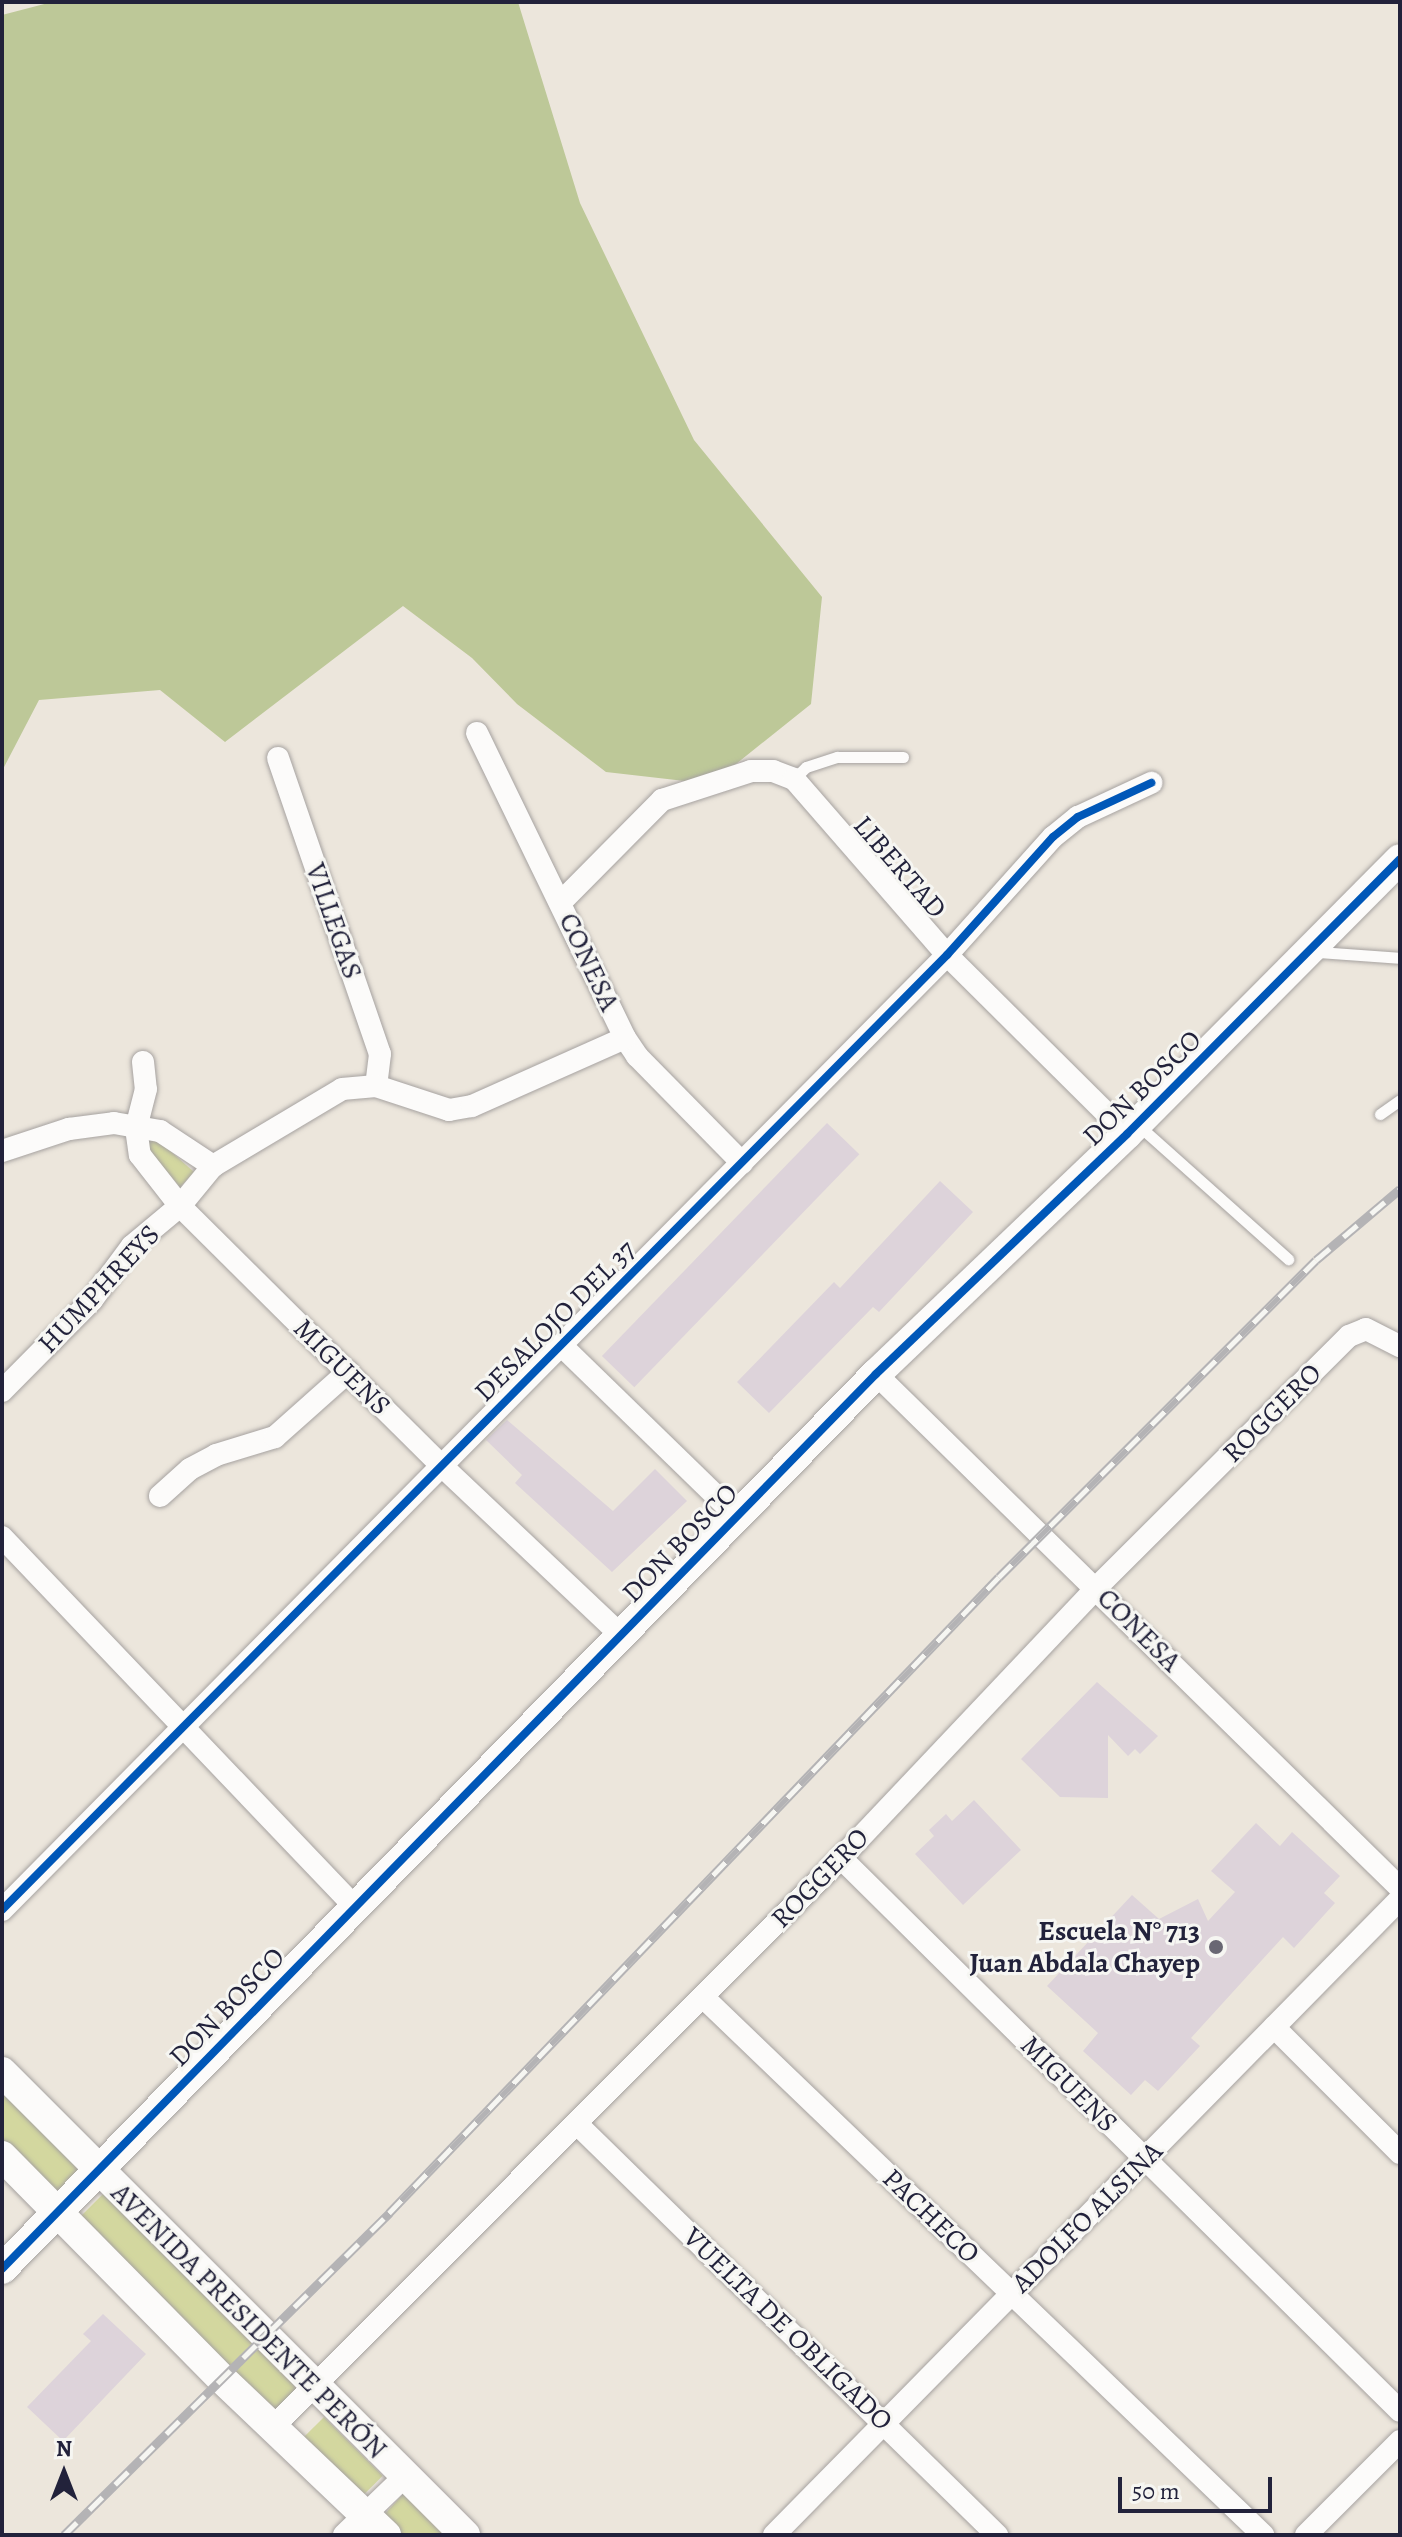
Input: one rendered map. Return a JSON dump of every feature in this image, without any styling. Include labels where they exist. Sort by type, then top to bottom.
[{"type":"street","name":"CONESA","points":[[477,733],[625,1038],[637,1056],[742,1163]]},
{"type":"street","name":"VILLEGAS","points":[[278,758],[380,1054],[376,1086]]},
{"type":"street","name":"LIBERTAD","points":[[561,902],[662,800],[751,771],[773,771],[794,779],[947,955],[1132,1129]]},
{"type":"street","name":"DESALOJO DEL 37","points":[[2,1910],[182,1723],[562,1346],[947,955],[1053,837],[1078,817],[1151,783]]},
{"type":"street","name":"DON BOSCO","points":[[2,2269],[876,1374],[1132,1129],[1312,952],[1400,859]]},
{"type":"street","name":"HUMPHREYS","points":[[2,1391],[92,1300],[132,1246],[180,1206],[213,1166],[342,1089],[376,1086],[449,1110],[472,1106],[625,1038]]},
{"type":"street","points":[[136,1128],[146,1089],[143,1062]]},
{"type":"street","points":[[2,1151],[69,1129],[114,1123],[160,1131],[213,1166]]},
{"type":"street","name":"MIGUENS","points":[[136,1128],[140,1155],[180,1206],[442,1466],[621,1635]]},
{"type":"street","name":"ROGGERO","points":[[273,2427],[841,1858],[1096,1588],[1349,1336],[1366,1329],[1400,1346]]},
{"type":"street","points":[[562,1346],[737,1516]]},
{"type":"street","points":[[160,1496],[190,1469],[216,1455],[275,1437],[348,1372]]},
{"type":"street","name":"CONESA","points":[[876,1374],[1400,1888]]},
{"type":"street","points":[[2,1537],[354,1906]]},
{"type":"street","name":"MIGUENS","points":[[841,1858],[1400,2411]]},
{"type":"street","name":"ADOLFO ALSINA","points":[[774,2535],[1400,1899]]},
{"type":"street","name":"PACHECO","points":[[703,1997],[1263,2535]]},
{"type":"street","points":[[1274,2027],[1400,2153]]},
{"type":"street","name":"AVENIDA PRESIDENTE PERÓN","points":[[2,2072],[465,2535]]},
{"type":"street","name":"VUELTA DE OBLIGADO","points":[[577,2124],[997,2535]]},
{"type":"street","name":"AVENIDA PRESIDENTE PERÓN","points":[[2,2156],[273,2427],[365,2528]]},
{"type":"street","points":[[1306,2535],[1400,2441]]},
{"type":"street","points":[[365,2528],[405,2476]]},
{"type":"lane","points":[[794,779],[806,767],[837,757],[903,757]]},
{"type":"lane","points":[[1312,952],[1400,958]]},
{"type":"lane","points":[[1380,1114],[1400,1100]]},
{"type":"lane","points":[[1132,1129],[1288,1259]]},
{"type":"green space","points":[[52,2],[518,2],[580,203],[694,440],[822,597],[811,704],[711,784],[606,772],[517,704],[472,658],[403,606],[225,742],[160,690],[39,700],[2,771],[2,15]]},
{"type":"green space","points":[[150,1140],[159,1141],[194,1172],[180,1187],[148,1149]]},
{"type":"green space","points":[[2,2090],[83,2171],[58,2196],[2,2140]]},
{"type":"green space","points":[[104,2193],[298,2387],[273,2411],[79,2218]]},
{"type":"green space","points":[[324,2417],[383,2476],[363,2495],[304,2437]]},
{"type":"green space","points":[[406,2491],[452,2535],[401,2535],[382,2517]]},
{"type":"building","points":[[827,1123],[859,1154],[634,1387],[602,1356]]},
{"type":"building","points":[[940,1181],[973,1212],[879,1312],[873,1307],[769,1413],[737,1382],[834,1282],[840,1288]]},
{"type":"building","points":[[507,1420],[613,1511],[655,1469],[687,1501],[612,1572],[515,1483],[522,1475],[486,1440]]},
{"type":"building","points":[[1097,1682],[1158,1736],[1140,1754],[1135,1749],[1128,1756],[1108,1735],[1108,1798],[1060,1797],[1021,1759]]},
{"type":"building","points":[[974,1800],[1021,1850],[963,1905],[915,1854],[934,1836],[929,1830],[946,1814],[952,1821]]},
{"type":"building","points":[[1256,1823],[1280,1846],[1292,1832],[1340,1876],[1324,1893],[1335,1903],[1294,1948],[1283,1937],[1191,2038],[1200,2046],[1158,2091],[1145,2080],[1131,2095],[1083,2051],[1098,2033],[1047,1986],[1132,1895],[1159,1919],[1198,1899],[1208,1921],[1235,1892],[1211,1871]]},
{"type":"building","points":[[103,2314],[146,2354],[63,2441],[27,2407],[91,2341],[83,2334]]},
{"type":"railway","points":[[64,2535],[389,2213],[999,1577],[1316,1260],[1400,1189]]},
{"type":"cycle path","points":[[2,1910],[947,955],[1053,837],[1078,817],[1151,783]]},
{"type":"cycle path","points":[[2,2269],[876,1374],[1127,1134],[1400,859]]},
{"type":"place","name":"Escuela N° 713 Juan Abdala Chayep","points":[[1216,1947]]}]
